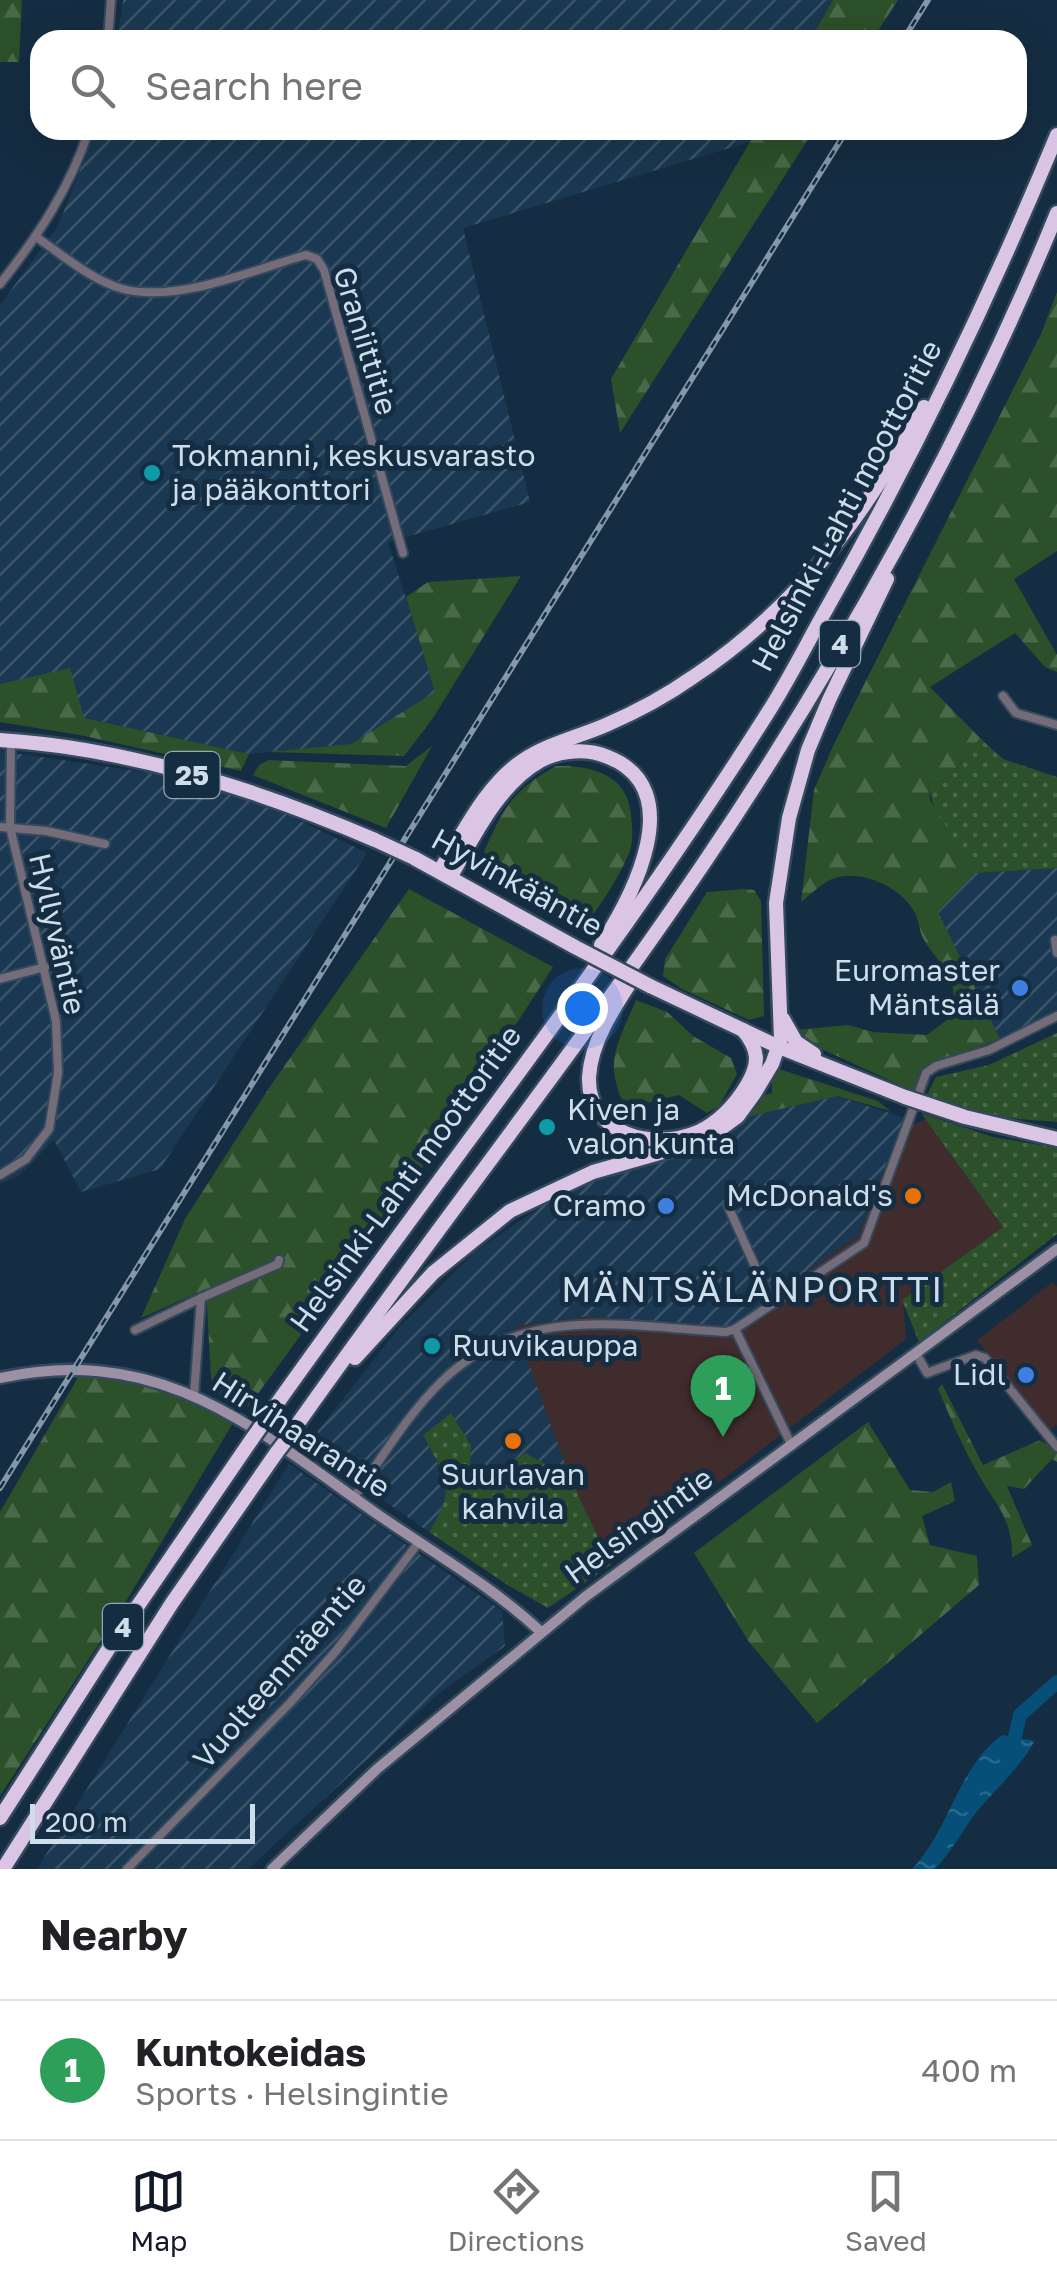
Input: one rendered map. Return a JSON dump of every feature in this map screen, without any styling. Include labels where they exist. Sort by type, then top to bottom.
[{"type":"highway","name":"Helsinki-Lahti moottoritie","points":[[0,1818],[109,1648],[252,1439],[664,872],[770,710],[858,555],[961,353],[1057,135]]},
{"type":"highway","name":"Helsinki-Lahti moottoritie","points":[[3,1869],[163,1618],[277,1452],[702,866],[812,693],[950,443],[1057,213]]},
{"type":"highway","points":[[445,873],[481,805],[520,762],[664,696],[727,654],[796,593],[854,522],[902,450],[941,376],[961,353]]},
{"type":"highway","points":[[318,1394],[433,1274],[510,1211],[593,1172],[688,1146],[716,1134],[738,1116],[780,1047],[776,903],[796,790],[829,700],[950,443]]},
{"type":"highway","name":"Hyvinkääntie","points":[[6,740],[106,754],[213,780],[302,808],[445,873],[650,986],[780,1047],[926,1104],[1057,1139]]},
{"type":"highway","points":[[445,873],[505,792],[526,771],[551,757],[587,751],[604,755],[630,771],[648,800],[650,831],[631,892],[513,1080]]},
{"type":"highway","points":[[702,866],[602,1032],[589,1076],[594,1104],[611,1126],[630,1136],[672,1139],[701,1130],[729,1109],[751,1077],[758,1056],[742,1030]]},
{"type":"highway","points":[[780,1006],[796,1042],[849,1075]]},
{"type":"highway","name":"Hyvinkääntie","points":[[993,1124],[1057,1129]]},
{"type":"main road","name":"Helsingintie","points":[[272,1869],[376,1769],[541,1632],[646,1550],[1057,1249]]},
{"type":"main road","name":"Hirvihaarantie","points":[[0,1378],[82,1368],[138,1376],[194,1395],[227,1412],[419,1542],[541,1632]]},
{"type":"street","points":[[109,30],[111,0]]},
{"type":"street","points":[[0,284],[62,196],[85,140]]},
{"type":"street","name":"Graniittitie","points":[[36,237],[110,284],[142,292],[171,292],[306,255],[317,260],[324,270],[402,553]]},
{"type":"street","points":[[1004,696],[1016,713],[1057,724]]},
{"type":"street","name":"Hyllyväntie","points":[[0,1175],[39,1146],[55,1106],[56,1021],[46,967],[5,827],[6,740]]},
{"type":"street","points":[[5,827],[106,844]]},
{"type":"street","points":[[1055,940],[1057,953]]},
{"type":"street","points":[[0,978],[46,967]]},
{"type":"street","points":[[354,1498],[442,1380],[490,1344],[531,1330],[579,1324],[726,1332],[864,1243],[926,1073],[936,1066],[988,1050],[1057,1016]]},
{"type":"street","points":[[728,1206],[772,1304]]},
{"type":"street","points":[[134,1330],[278,1264],[279,1260]]},
{"type":"street","points":[[194,1395],[201,1298]]},
{"type":"street","points":[[735,1329],[792,1446]]},
{"type":"street","points":[[917,1355],[927,1373],[976,1356],[984,1358],[1057,1447]]},
{"type":"street","name":"Vuolteenmäentie","points":[[128,1869],[302,1690],[419,1542]]},
{"type":"shaded area","points":[[123,0],[833,0],[816,30],[118,30]]},
{"type":"shaded area","points":[[92,140],[751,140],[463,228],[530,502],[388,542],[436,692],[351,744],[249,754],[84,718],[0,684],[0,305],[58,226]]},
{"type":"shaded area","points":[[0,751],[145,772],[261,802],[367,853],[160,1169],[81,1192],[54,1140],[20,1175],[0,1184]]},
{"type":"shaded area","points":[[1057,868],[1057,1011],[1000,1039],[937,912],[975,873]]},
{"type":"shaded area","points":[[838,1096],[904,1118],[858,1235],[731,1326],[589,1316],[515,1326],[571,1480],[526,1453],[490,1475],[469,1468],[471,1445],[451,1413],[423,1435],[446,1479],[446,1504],[429,1532],[306,1446],[398,1329],[476,1251],[556,1197],[602,1177],[712,1147],[746,1117]]},
{"type":"shaded area","points":[[926,1120],[1003,1227],[903,1299],[906,1339],[611,1565],[571,1480],[514,1326],[589,1316],[731,1325],[858,1235],[901,1128]]},
{"type":"shaded area","points":[[1053,1282],[1057,1287],[1057,1425],[1047,1432],[977,1340]]},
{"type":"shaded area","points":[[289,1464],[502,1611],[505,1646],[438,1694],[248,1869],[37,1869]]},
{"type":"green space","points":[[0,0],[22,0],[19,62],[0,62]]},
{"type":"green space","points":[[833,0],[898,0],[878,30],[816,30]]},
{"type":"green space","points":[[751,140],[808,140],[620,433],[611,379]]},
{"type":"green space","points":[[1057,292],[1057,551],[1014,579],[1057,655],[1057,672],[1045,667],[1015,633],[930,687],[980,738],[947,781],[929,783],[930,800],[975,873],[938,912],[1000,1039],[935,1062],[923,1070],[913,1091],[813,1045],[795,1030],[848,1025],[873,1032],[927,1035],[952,1016],[949,973],[924,940],[914,911],[899,894],[878,881],[843,876],[828,881],[801,902],[814,790],[1041,334]]},
{"type":"green space","points":[[521,576],[433,718],[404,756],[268,752],[351,744],[435,692],[406,597],[428,582]]},
{"type":"green space","points":[[70,668],[84,718],[249,754],[241,771],[80,735],[0,722],[0,684]]},
{"type":"green space","points":[[980,738],[1003,759],[1057,777],[1057,868],[975,873],[946,830],[934,807],[929,783],[947,781]]},
{"type":"green space","points":[[432,746],[386,828],[253,775],[259,765],[269,760],[406,766]]},
{"type":"green space","points":[[556,766],[594,770],[615,781],[623,789],[631,814],[629,853],[580,932],[530,898],[488,880],[479,863],[507,806],[526,786]]},
{"type":"green space","points":[[409,889],[553,967],[433,1153],[249,1406],[221,1397],[211,1378],[206,1289],[141,1318],[185,1219],[271,1085]]},
{"type":"green space","points":[[754,890],[761,901],[764,1016],[749,1020],[663,976],[665,959],[707,892]]},
{"type":"green space","points":[[636,1000],[667,1012],[693,1036],[731,1058],[737,1074],[719,1106],[707,1113],[679,1095],[635,1106],[623,1102],[614,1061]]},
{"type":"green space","points":[[1057,1033],[1057,1122],[995,1117],[927,1095],[936,1077],[989,1065]]},
{"type":"green space","points":[[779,1069],[878,1101],[890,1111],[838,1096],[746,1117],[760,1096],[772,1093],[772,1075]]},
{"type":"green space","points":[[921,1113],[993,1137],[1057,1148],[1057,1234],[919,1342],[902,1300],[1003,1227]]},
{"type":"green space","points":[[80,1374],[178,1396],[233,1423],[122,1608],[0,1796],[0,1512]]},
{"type":"green space","points":[[942,1384],[983,1465],[1040,1440],[1057,1451],[1057,1462],[1052,1459],[1024,1489],[1007,1486],[1032,1545],[1012,1558],[1006,1521],[961,1440],[938,1389]]},
{"type":"green space","points":[[451,1413],[471,1445],[470,1468],[491,1475],[526,1453],[571,1480],[611,1565],[548,1608],[429,1532],[443,1503],[446,1483],[423,1435]]},
{"type":"green space","points":[[868,1422],[910,1490],[933,1492],[951,1482],[955,1501],[922,1516],[930,1545],[977,1556],[979,1585],[817,1723],[749,1642],[694,1553]]},
{"type":"water","points":[[1002,1735],[1035,1741],[935,1869],[912,1869],[936,1836],[974,1764]]},
{"type":"waterway","points":[[1011,1754],[1020,1715],[1057,1682]]},
{"type":"railway","points":[[909,30],[928,0]]},
{"type":"railway","points":[[0,1488],[841,140]]},
{"type":"place","name":"Tokmanni, keskusvarasto ja pääkonttori","points":[[152,473]]},
{"type":"place","name":"Euromaster Mäntsälä","points":[[1020,988]]},
{"type":"place","name":"Kiven ja valon kunta","points":[[547,1127]]},
{"type":"place","name":"McDonald's","points":[[913,1196]]},
{"type":"place","name":"Cramo","points":[[666,1206]]},
{"type":"place","name":"Ruuvikauppa","points":[[432,1346]]},
{"type":"place","name":"Lidl","points":[[1026,1375]]},
{"type":"place","name":"Kuntokeidas","points":[[723,1437]]},
{"type":"place","name":"Suurlavan kahvila","points":[[513,1441]]},
{"type":"district","name":"MÄNTSÄLÄNPORTTI","points":[[753,1290]]}]
